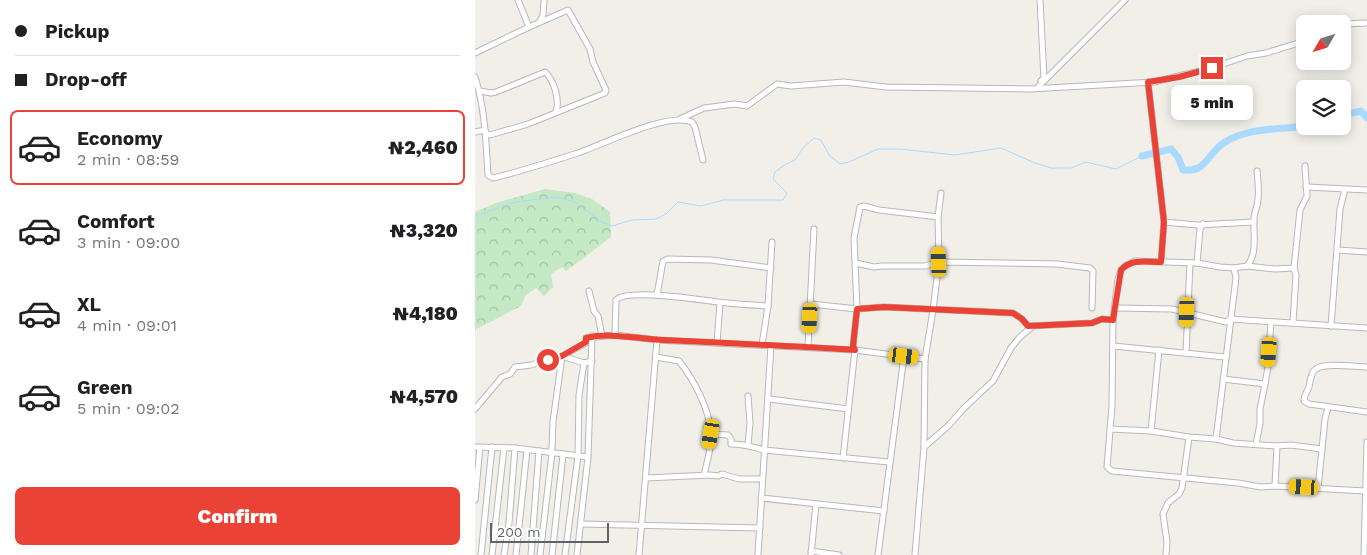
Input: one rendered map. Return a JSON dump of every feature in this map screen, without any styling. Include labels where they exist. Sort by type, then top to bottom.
[{"type":"street","points":[[518,0],[529,27]]},
{"type":"street","points":[[538,23],[543,15],[544,0]]},
{"type":"street","points":[[1037,88],[1044,78],[1040,0]]},
{"type":"street","points":[[1037,88],[1125,0]]},
{"type":"street","points":[[475,53],[568,10],[590,49],[593,62],[606,87],[605,93],[559,109],[517,128],[490,135],[485,130]]},
{"type":"street","points":[[1351,24],[1367,23]]},
{"type":"street","points":[[475,77],[480,91],[488,175],[493,178],[577,153],[640,129],[680,119],[704,108],[730,104],[747,106],[777,84],[791,86],[844,82],[887,87],[1037,88],[1148,82],[1188,75],[1247,56],[1266,54],[1296,44]]},
{"type":"street","points":[[480,91],[496,92],[545,72],[548,74],[556,92],[559,109]]},
{"type":"street","points":[[1148,82],[1164,222],[1161,262]]},
{"type":"street","points":[[680,119],[692,122],[695,127],[703,160]]},
{"type":"street","points":[[475,132],[485,130]]},
{"type":"street","points":[[1293,322],[1296,275],[1294,268],[1300,210],[1306,200],[1305,166]]},
{"type":"street","points":[[1250,265],[1254,247],[1255,210],[1258,201],[1257,171]]},
{"type":"street","points":[[1306,187],[1367,190]]},
{"type":"street","points":[[1331,326],[1340,209],[1345,189]]},
{"type":"street","points":[[915,555],[924,447],[925,359],[939,262],[938,217],[941,193]]},
{"type":"street","points":[[843,458],[855,350],[853,346],[857,309],[854,232],[860,207],[938,217]]},
{"type":"street","points":[[1164,222],[1200,226],[1254,222]]},
{"type":"street","points":[[1197,263],[1200,226]]},
{"type":"street","points":[[809,347],[815,230]]},
{"type":"street","points":[[761,345],[768,306],[772,242]]},
{"type":"street","points":[[1338,250],[1367,252]]},
{"type":"street","points":[[657,295],[663,262],[668,259],[711,260],[771,268]]},
{"type":"street","points":[[1294,268],[1250,265],[1234,268],[1197,263],[1135,261],[1121,270],[1113,320],[1112,406],[1107,466],[1112,471],[1261,486],[1365,491]]},
{"type":"street","points":[[856,263],[875,267],[925,266],[939,262],[1057,264],[1090,268],[1093,271],[1092,308]]},
{"type":"street","points":[[1186,353],[1189,263]]},
{"type":"street","points":[[1216,439],[1236,278],[1234,268]]},
{"type":"street","points":[[589,292],[594,311],[598,316],[602,336]]},
{"type":"street","points":[[615,336],[615,304],[619,297],[657,295],[720,303],[768,306]]},
{"type":"street","points":[[717,343],[720,303]]},
{"type":"street","points":[[811,304],[857,309],[884,307],[1013,313],[1028,326],[1092,323],[1107,319],[1113,320]]},
{"type":"street","points":[[1115,308],[1172,309],[1221,322],[1230,320],[1286,324],[1293,322],[1367,328]]},
{"type":"street","points":[[1256,444],[1268,366],[1271,322]]},
{"type":"street","points":[[924,447],[993,381],[1015,343],[1022,334],[1033,326]]},
{"type":"street","points":[[475,408],[502,377],[510,374],[515,367],[531,365],[562,356],[586,342],[586,338],[592,336],[855,350],[925,359]]},
{"type":"street","points":[[577,555],[587,457],[592,336]]},
{"type":"street","points":[[639,555],[657,340]]},
{"type":"street","points":[[758,555],[771,346]]},
{"type":"street","points":[[1113,346],[1225,357]]},
{"type":"street","points":[[1151,431],[1159,350]]},
{"type":"street","points":[[562,356],[584,363],[592,361]]},
{"type":"street","points":[[540,555],[552,453],[550,452],[552,448],[553,422],[562,356]]},
{"type":"street","points":[[878,555],[904,356]]},
{"type":"street","points":[[656,357],[675,359],[684,367],[701,400],[711,434],[704,475]]},
{"type":"street","points":[[565,555],[578,456],[579,395],[584,363]]},
{"type":"street","points":[[1367,367],[1317,367],[1303,398],[1309,404],[1367,412]]},
{"type":"street","points":[[1223,379],[1265,384]]},
{"type":"street","points":[[748,396],[750,423],[748,445]]},
{"type":"street","points":[[769,399],[848,409]]},
{"type":"street","points":[[1318,488],[1325,419],[1328,408]]},
{"type":"street","points":[[1110,429],[1151,431],[1233,443],[1291,445],[1322,449]]},
{"type":"street","points":[[711,434],[727,434],[731,439],[731,444],[748,445],[764,450],[889,462]]},
{"type":"street","points":[[1166,555],[1167,542],[1163,514],[1168,503],[1179,494],[1184,478],[1189,437]]},
{"type":"street","points":[[1364,555],[1367,442]]},
{"type":"street","points":[[1275,486],[1277,446]]},
{"type":"street","points":[[475,500],[477,447],[515,448],[587,457]]},
{"type":"street","points":[[481,555],[492,448]]},
{"type":"street","points":[[492,555],[504,448]]},
{"type":"street","points":[[504,555],[509,523],[515,448]]},
{"type":"street","points":[[516,555],[527,450]]},
{"type":"street","points":[[531,555],[539,451]]},
{"type":"street","points":[[552,555],[563,455]]},
{"type":"street","points":[[646,478],[718,476],[723,474],[739,480],[762,479]]},
{"type":"street","points":[[761,498],[883,511]]},
{"type":"street","points":[[817,504],[811,553],[839,555]]},
{"type":"street","points":[[581,524],[760,528]]},
{"type":"green space","points":[[545,189],[575,193],[592,199],[610,212],[611,237],[566,271],[562,267],[551,274],[553,287],[544,296],[536,288],[525,296],[521,306],[475,330],[475,212],[496,203]]},
{"type":"waterway","points":[[1351,113],[1361,111],[1367,118]]},
{"type":"waterway","points":[[1142,156],[1171,149],[1178,157],[1183,170],[1191,170],[1202,165],[1219,146],[1235,137],[1254,131],[1296,127]]},
{"type":"waterway","points":[[475,216],[516,202],[556,197],[575,202],[602,222],[612,226],[632,220],[656,219],[666,214],[678,202],[701,206],[723,200],[783,200],[787,193],[773,179],[775,172],[795,160],[803,148],[814,138],[821,140],[829,155],[840,164],[878,149],[900,149],[955,155],[1001,148],[1051,168],[1071,168],[1086,162],[1116,169],[1142,156]]},
{"type":"route","points":[[548,360],[562,356],[586,342],[586,338],[592,336],[855,350],[853,346],[857,309],[884,307],[1006,312],[1017,314],[1028,326],[1092,323],[1102,319],[1113,320],[1118,279],[1121,270],[1135,261],[1161,262],[1164,222],[1148,82],[1179,77],[1212,68]]}]
